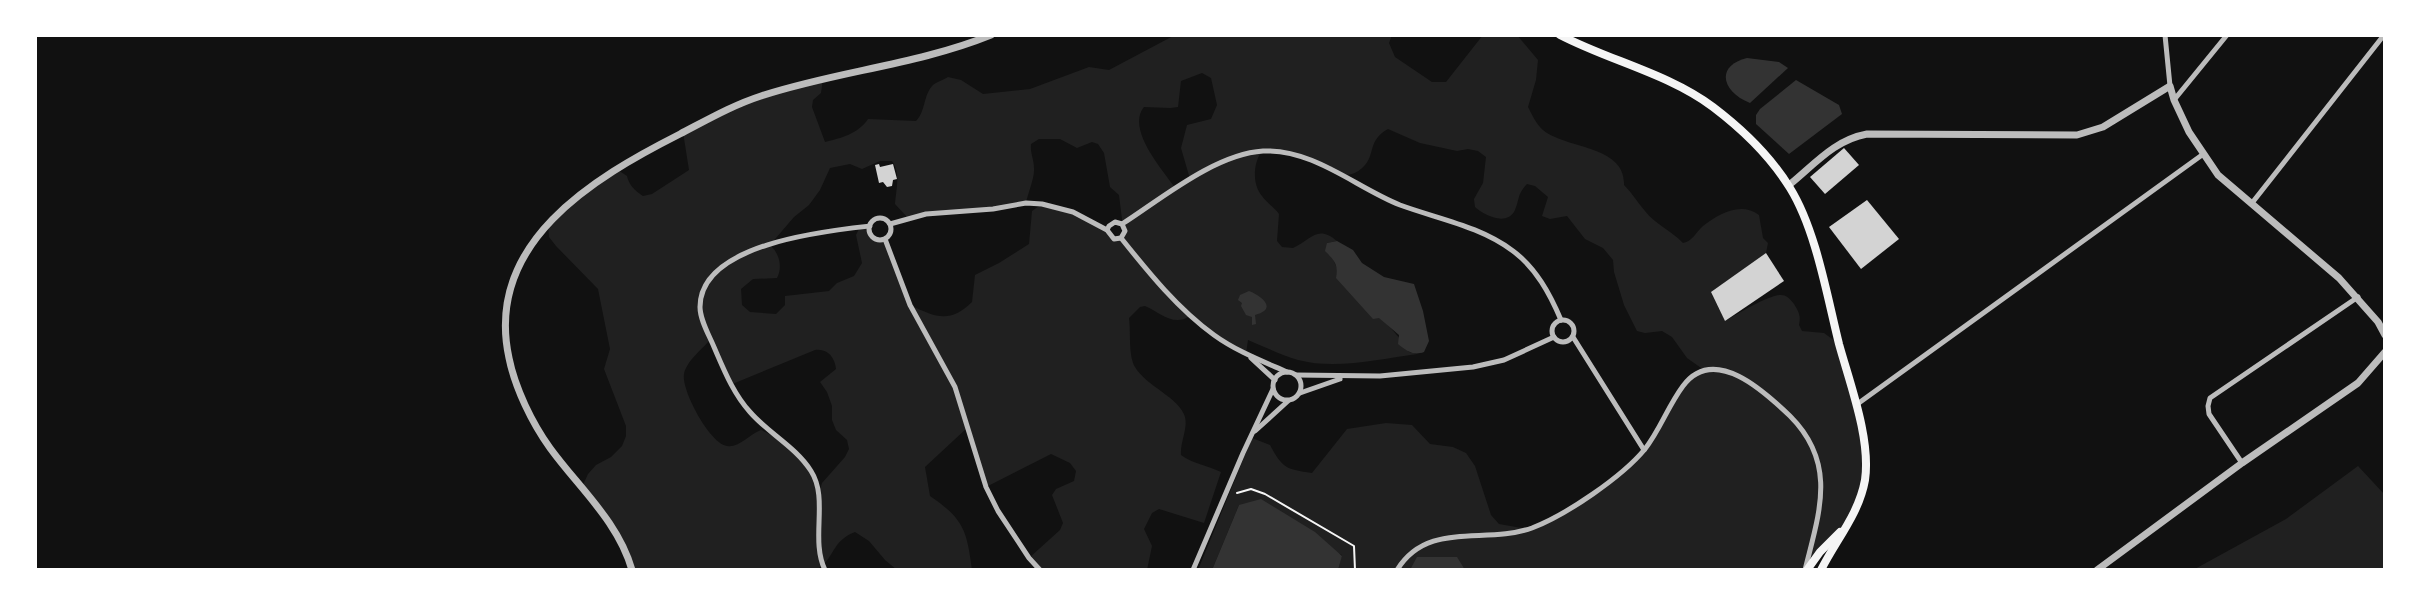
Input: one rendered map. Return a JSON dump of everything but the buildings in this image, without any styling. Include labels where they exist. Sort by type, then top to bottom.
[{"type":"main road","points":[[1559,35],[1697,96],[1755,144],[1789,185],[1806,222],[1856,405],[1865,455],[1862,493],[1821,570]]},
{"type":"main road","points":[[1806,570],[1814,566],[1847,525]]},
{"type":"street","points":[[632,570],[625,550],[601,509],[557,457],[533,422],[509,359],[506,310],[515,270],[525,255],[548,224],[580,193],[615,168],[722,112],[759,96],[806,83],[898,64],[991,35]]},
{"type":"street","points":[[2165,35],[2174,100],[2203,155],[2218,176],[2358,297],[2385,335]]},
{"type":"street","points":[[2174,100],[2227,35]]},
{"type":"street","points":[[2252,203],[2384,35]]},
{"type":"street","points":[[1789,185],[1833,147],[1850,137],[1867,134],[2077,135],[2103,127],[2170,86]]},
{"type":"street","points":[[1107,230],[1111,223],[1122,224],[1190,179],[1242,155],[1285,152],[1322,165],[1373,194],[1479,232],[1497,241],[1530,265],[1562,320],[1573,325],[1573,337],[1644,450]]},
{"type":"street","points":[[1856,405],[2203,155]]},
{"type":"street","points":[[825,570],[818,545],[817,483],[803,461],[751,414],[730,385],[700,310],[701,296],[706,286],[726,264],[769,245],[818,232],[870,226],[879,218],[890,224],[926,214],[1042,204],[1073,212],[1107,230],[1110,237],[1121,238],[1165,291],[1216,337],[1246,354],[1296,375],[1344,377],[1473,367],[1504,360],[1554,337]]},
{"type":"street","points":[[885,239],[890,232],[890,224]]},
{"type":"street","points":[[1121,238],[1125,232],[1122,224]]},
{"type":"street","points":[[870,226],[873,237],[885,239]]},
{"type":"street","points":[[885,239],[910,305],[954,387],[986,487],[1014,535],[1040,570]]},
{"type":"street","points":[[2242,463],[2209,414],[2210,398],[2358,297]]},
{"type":"street","points":[[1562,320],[1553,328],[1554,337],[1566,342],[1573,337]]},
{"type":"street","points":[[2097,570],[2242,463],[2358,383],[2385,352]]},
{"type":"street","points":[[1246,354],[1275,380]]},
{"type":"street","points":[[1397,570],[1404,558],[1415,549],[1436,539],[1509,534],[1545,522],[1601,487],[1627,467],[1644,450],[1687,381],[1705,370],[1719,369],[1743,378],[1779,405],[1796,422],[1813,447],[1822,489],[1821,505],[1806,570]]},
{"type":"street","points":[[1193,570],[1275,380],[1287,372]]},
{"type":"street","points":[[1296,375],[1301,383],[1300,393]]},
{"type":"street","points":[[1253,433],[1300,393],[1344,377]]},
{"type":"street","points":[[1273,389],[1279,398],[1288,401]]},
{"type":"street","points":[[1810,550],[1814,566]]},
{"type":"path","points":[[1224,497],[1251,489],[1265,494],[1354,546],[1355,570]]},
{"type":"shaded area","points":[[1175,35],[1392,35],[1389,43],[1395,57],[1432,82],[1446,82],[1483,35],[1517,35],[1538,60],[1536,80],[1528,107],[1539,125],[1553,136],[1605,155],[1615,162],[1622,172],[1624,185],[1645,211],[1683,243],[1692,239],[1709,222],[1730,211],[1745,209],[1759,215],[1763,238],[1768,243],[1766,253],[1711,293],[1725,321],[1769,298],[1785,296],[1797,309],[1802,331],[1824,333],[1839,344],[1856,405],[1865,475],[1847,525],[1813,561],[1810,552],[1805,570],[1338,570],[1342,555],[1239,505],[1212,570],[1198,570],[1252,438],[1270,445],[1278,459],[1286,466],[1312,473],[1347,429],[1386,423],[1412,425],[1430,444],[1453,447],[1466,453],[1475,466],[1491,515],[1499,524],[1528,529],[1545,522],[1601,487],[1637,458],[1682,386],[1704,370],[1687,358],[1672,337],[1662,331],[1637,331],[1624,305],[1613,260],[1603,248],[1585,239],[1567,216],[1550,219],[1542,216],[1548,197],[1535,186],[1527,184],[1511,215],[1507,218],[1495,218],[1475,207],[1474,199],[1483,183],[1486,157],[1478,151],[1457,151],[1420,143],[1388,129],[1377,138],[1368,161],[1357,172],[1342,174],[1301,157],[1262,151],[1257,161],[1255,180],[1262,196],[1279,214],[1277,241],[1282,247],[1293,248],[1319,234],[1330,236],[1337,241],[1327,243],[1340,273],[1409,352],[1417,354],[1358,363],[1313,363],[1292,358],[1248,340],[1246,354],[1190,316],[1173,320],[1145,306],[1140,307],[1129,318],[1135,367],[1177,404],[1185,417],[1181,455],[1221,472],[1204,523],[1159,509],[1152,513],[1144,529],[1152,546],[1147,570],[1040,570],[1029,558],[1060,530],[1063,523],[1052,495],[1056,489],[1074,481],[1076,471],[1070,463],[1051,454],[986,487],[967,428],[925,467],[930,496],[950,512],[962,527],[972,570],[897,570],[869,541],[855,532],[841,540],[827,561],[816,570],[632,570],[625,549],[582,487],[588,474],[622,446],[626,436],[626,426],[604,369],[610,349],[598,289],[549,237],[548,224],[615,168],[627,176],[640,194],[652,194],[689,170],[683,132],[722,112],[823,79],[821,93],[813,100],[812,107],[825,142],[854,132],[868,119],[916,121],[930,89],[948,77],[961,80],[983,94],[1030,89],[1089,67],[1109,70]],"holes":[[[1202,73],[1211,78],[1217,105],[1211,119],[1187,125],[1181,148],[1190,179],[1176,189],[1148,149],[1139,126],[1140,116],[1144,107],[1178,107],[1181,81]],[[1039,139],[1060,139],[1077,148],[1092,142],[1098,144],[1104,153],[1110,187],[1119,195],[1124,235],[1110,237],[1107,230],[1057,207],[1042,204],[1032,211],[1029,244],[975,275],[972,302],[957,313],[942,316],[910,305],[885,239],[873,238],[870,226],[860,227],[856,235],[862,263],[854,276],[837,283],[829,291],[785,296],[785,305],[776,314],[750,312],[742,305],[741,289],[753,279],[777,278],[779,260],[770,245],[794,217],[809,205],[820,190],[830,168],[850,164],[862,169],[880,161],[892,161],[897,176],[895,204],[907,217],[1026,203],[1034,172],[1031,144]],[[710,340],[730,385],[815,350],[823,350],[832,357],[836,369],[820,382],[832,406],[832,420],[836,430],[847,440],[849,449],[822,483],[819,493],[814,476],[807,465],[796,452],[775,437],[761,430],[736,445],[727,446],[713,436],[698,415],[684,382],[685,369]]]},
{"type":"shaded area","points":[[1747,58],[1779,62],[1788,68],[1750,103],[1734,93],[1726,80],[1730,67]]},
{"type":"shaded area","points":[[1796,80],[1839,105],[1842,114],[1789,154],[1756,124],[1756,115]]},
{"type":"shaded area","points":[[1337,241],[1353,250],[1362,263],[1384,277],[1414,284],[1429,341],[1424,352],[1413,353],[1398,344],[1399,335],[1379,318],[1373,319],[1336,278],[1336,265],[1325,251],[1327,243]]},
{"type":"shaded area","points":[[1249,291],[1263,299],[1267,306],[1255,315],[1256,324],[1252,325],[1252,317],[1246,315],[1242,303],[1238,300],[1240,295]]},
{"type":"shaded area","points":[[2358,466],[2385,495],[2385,570],[2193,570],[2286,519]]},
{"type":"shaded area","points":[[1261,499],[1315,532],[1342,556],[1338,570],[1212,570],[1239,505]]},
{"type":"shaded area","points":[[1417,557],[1457,557],[1465,570],[1410,570]]}]
